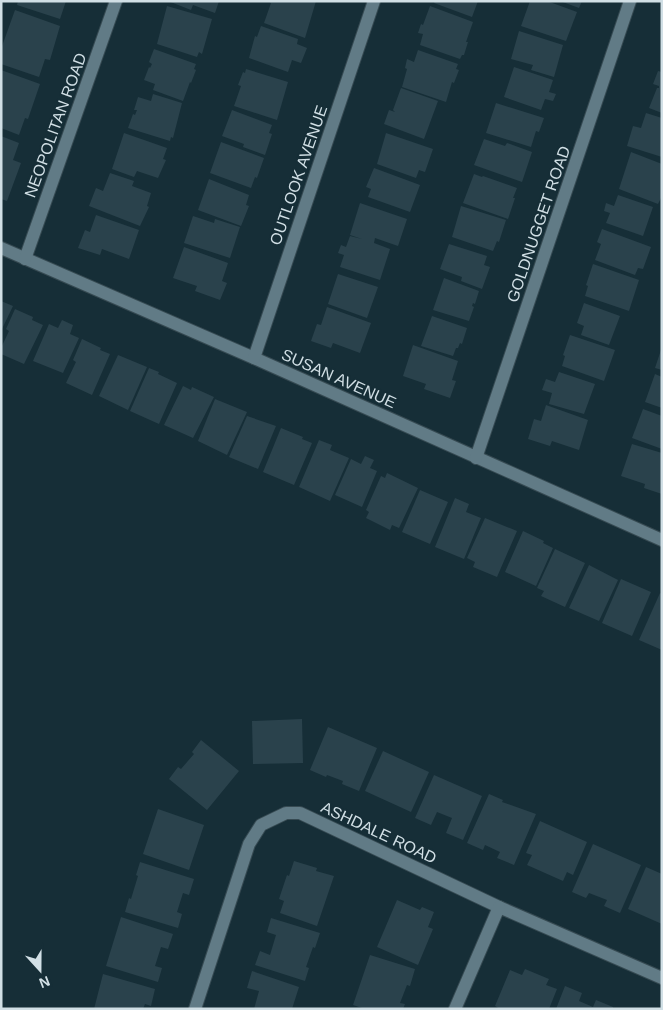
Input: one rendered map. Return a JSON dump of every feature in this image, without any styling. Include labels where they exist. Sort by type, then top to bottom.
[{"type":"street","name":"NEOPOLITAN ROAD","points":[[25,259],[116,1]]},
{"type":"street","name":"OUTLOOK AVENUE","points":[[254,358],[374,1]]},
{"type":"street","name":"GOLDNUGGET ROAD","points":[[476,458],[630,1]]},
{"type":"street","name":"SUSAN AVENUE","points":[[1,248],[254,358],[662,540]]},
{"type":"street","name":"ASHDALE ROAD","points":[[195,1009],[249,844],[261,826],[286,813],[300,813],[499,907],[662,978]]},
{"type":"street","points":[[455,1009],[499,907]]},
{"type":"building","points":[[18,1],[66,1],[60,19],[17,5]]},
{"type":"building","points":[[168,1],[219,1],[215,13],[193,5],[191,10]]},
{"type":"building","points":[[268,1],[316,1],[305,38],[264,23],[271,3]]},
{"type":"building","points":[[435,1],[478,1],[472,17],[434,3]]},
{"type":"building","points":[[530,1],[547,1],[577,12],[566,41],[521,26]]},
{"type":"building","points":[[560,1],[582,1],[579,8]]},
{"type":"building","points":[[167,6],[212,19],[202,54],[199,52],[197,57],[157,44]]},
{"type":"building","points":[[430,6],[473,22],[464,55],[460,59],[420,45],[423,34],[418,33]]},
{"type":"building","points":[[15,10],[60,26],[50,60],[45,59],[39,77],[1,64],[1,49]]},
{"type":"building","points":[[261,26],[298,39],[297,44],[307,48],[301,63],[292,60],[288,72],[249,58],[255,36],[257,37]]},
{"type":"building","points":[[519,31],[563,45],[554,77],[531,70],[533,65],[511,59]]},
{"type":"building","points":[[154,49],[196,64],[194,69],[196,70],[183,101],[153,90],[155,84],[144,80],[152,64],[149,62]]},
{"type":"building","points":[[418,50],[458,64],[456,69],[459,70],[454,83],[452,82],[446,102],[402,87],[407,69],[405,68],[407,59],[414,62]]},
{"type":"building","points":[[514,67],[553,80],[549,92],[556,94],[553,101],[545,99],[541,110],[504,97]]},
{"type":"building","points":[[246,69],[288,82],[277,120],[234,106],[241,86],[238,85]]},
{"type":"building","points":[[1,70],[40,84],[28,119],[25,118],[19,135],[1,128]]},
{"type":"building","points":[[658,71],[662,72],[662,113],[649,108],[657,88],[659,88],[659,86],[653,84]]},
{"type":"building","points":[[401,88],[438,101],[424,139],[384,124],[389,110],[395,112],[393,110]]},
{"type":"building","points":[[153,94],[182,103],[173,138],[171,137],[170,141],[128,128],[133,114],[135,115],[137,110],[134,110],[138,97],[151,101]]},
{"type":"building","points":[[496,103],[544,118],[539,132],[536,131],[531,147],[486,133]]},
{"type":"building","points":[[232,110],[272,125],[269,133],[272,134],[265,155],[243,147],[244,144],[222,136]]},
{"type":"building","points":[[646,113],[662,118],[662,157],[627,146],[633,126],[641,128]]},
{"type":"building","points":[[124,133],[167,148],[163,159],[166,160],[158,178],[137,171],[134,177],[112,169]]},
{"type":"building","points":[[386,133],[433,149],[425,172],[419,170],[416,178],[377,164]]},
{"type":"building","points":[[1,136],[19,143],[13,160],[21,163],[7,201],[1,199]]},
{"type":"building","points":[[484,139],[505,146],[507,143],[532,152],[522,182],[474,165]]},
{"type":"building","points":[[221,142],[264,158],[257,178],[255,177],[251,188],[210,173]]},
{"type":"building","points":[[631,152],[662,164],[662,196],[658,204],[619,189]]},
{"type":"building","points":[[374,168],[420,185],[410,212],[368,197],[371,189],[366,187]]},
{"type":"building","points":[[110,173],[134,181],[132,186],[151,193],[147,206],[149,207],[140,226],[89,206],[96,188],[103,191]]},
{"type":"building","points":[[474,174],[517,188],[508,219],[463,203]]},
{"type":"building","points":[[209,179],[249,195],[246,205],[249,206],[241,226],[198,210]]},
{"type":"building","points":[[618,195],[653,207],[643,236],[606,223],[610,213],[604,211],[606,203],[614,206]]},
{"type":"building","points":[[360,203],[407,219],[398,246],[375,238],[374,243],[390,249],[380,280],[340,267],[344,255],[338,253],[341,245],[346,247],[350,236],[362,239],[350,235]]},
{"type":"building","points":[[461,206],[506,220],[499,242],[497,241],[493,251],[452,237]]},
{"type":"building","points":[[96,215],[139,230],[129,259],[102,249],[100,255],[78,248],[85,230],[90,232]]},
{"type":"building","points":[[193,216],[214,223],[215,219],[240,227],[230,258],[184,243]]},
{"type":"building","points":[[602,229],[651,247],[643,269],[638,268],[635,275],[595,260],[601,244],[597,242]]},
{"type":"building","points":[[449,244],[487,256],[484,265],[490,267],[482,289],[461,281],[462,277],[440,269]]},
{"type":"building","points":[[184,247],[228,263],[222,281],[227,283],[220,300],[195,291],[197,286],[173,278]]},
{"type":"building","points":[[593,264],[639,280],[629,311],[585,296],[588,286],[586,285]]},
{"type":"building","points":[[338,274],[378,287],[367,318],[328,304]]},
{"type":"building","points":[[444,278],[479,291],[475,304],[473,303],[472,306],[474,307],[469,321],[433,310]]},
{"type":"building","points":[[1,301],[13,306],[1,331]]},
{"type":"building","points":[[584,303],[620,316],[609,345],[581,335],[584,326],[577,323]]},
{"type":"building","points":[[327,307],[371,323],[360,353],[333,343],[331,348],[311,341],[317,324],[321,325]]},
{"type":"building","points":[[15,309],[33,317],[32,320],[43,325],[24,364],[1,354],[1,348],[9,331],[6,329]]},
{"type":"building","points":[[432,316],[467,328],[462,344],[460,343],[458,348],[456,348],[453,356],[421,346]]},
{"type":"building","points":[[62,320],[73,325],[70,334],[79,338],[63,373],[33,361],[49,324],[58,328]]},
{"type":"building","points":[[570,335],[615,350],[604,381],[562,366],[565,356],[563,355]]},
{"type":"building","points":[[82,339],[110,354],[92,395],[66,383],[76,362],[73,360]]},
{"type":"building","points":[[413,345],[458,361],[452,380],[456,381],[450,398],[424,389],[426,384],[403,376]]},
{"type":"building","points":[[662,350],[662,370],[655,368]]},
{"type":"building","points":[[118,355],[147,367],[128,410],[99,396]]},
{"type":"building","points":[[149,368],[177,383],[159,424],[130,411]]},
{"type":"building","points":[[559,372],[595,384],[584,414],[549,404],[552,393],[542,390],[546,379],[555,382]]},
{"type":"building","points":[[655,374],[662,377],[662,408],[645,402]]},
{"type":"building","points":[[183,386],[191,390],[192,387],[214,397],[193,438],[164,425]]},
{"type":"building","points":[[215,399],[247,412],[227,455],[198,441]]},
{"type":"building","points":[[546,405],[588,420],[579,450],[552,441],[550,446],[528,439],[534,419],[541,421]]},
{"type":"building","points":[[643,409],[662,416],[662,449],[632,438]]},
{"type":"building","points":[[247,416],[276,426],[258,469],[229,457]]},
{"type":"building","points":[[281,428],[312,443],[294,485],[263,472]]},
{"type":"building","points":[[319,440],[332,445],[330,450],[349,458],[330,501],[299,487]]},
{"type":"building","points":[[632,444],[662,453],[662,494],[644,488],[645,484],[621,476]]},
{"type":"building","points":[[365,456],[374,460],[370,468],[377,471],[362,507],[335,495],[351,459],[361,464]]},
{"type":"building","points":[[387,473],[418,488],[399,528],[392,525],[390,530],[366,518],[369,512],[366,510],[381,476],[385,478]]},
{"type":"building","points":[[420,490],[448,502],[430,544],[402,532]]},
{"type":"building","points":[[455,498],[469,504],[466,512],[481,518],[464,559],[435,547]]},
{"type":"building","points":[[485,518],[517,531],[497,577],[473,567],[475,562],[467,558]]},
{"type":"building","points":[[523,531],[544,541],[543,543],[553,548],[536,586],[505,572]]},
{"type":"building","points":[[555,549],[585,563],[565,607],[541,596],[544,591],[537,588]]},
{"type":"building","points":[[589,565],[618,580],[599,621],[569,608]]},
{"type":"building","points":[[621,579],[651,592],[632,636],[602,623]]},
{"type":"building","points":[[660,593],[662,594],[662,650],[639,640]]},
{"type":"building","points":[[302,719],[303,763],[253,764],[252,721]]},
{"type":"building","points":[[328,727],[377,748],[359,791],[342,784],[343,781],[327,775],[326,777],[310,770]]},
{"type":"building","points":[[201,740],[239,771],[207,810],[169,779],[178,767],[181,769],[194,754],[192,752]]},
{"type":"building","points":[[383,751],[429,772],[411,812],[365,791]]},
{"type":"building","points":[[434,775],[482,796],[463,840],[446,833],[452,818],[437,812],[431,825],[415,818]]},
{"type":"building","points":[[489,794],[503,800],[502,802],[536,814],[514,865],[497,858],[500,852],[485,845],[483,850],[467,843]]},
{"type":"building","points":[[158,809],[204,825],[189,870],[143,854]]},
{"type":"building","points":[[540,821],[587,842],[573,875],[567,872],[563,881],[527,865],[532,855],[526,853]]},
{"type":"building","points":[[593,844],[641,865],[620,913],[604,906],[607,900],[589,893],[586,898],[572,892]]},
{"type":"building","points":[[294,861],[317,868],[316,871],[334,876],[317,926],[280,913],[284,901],[279,899]]},
{"type":"building","points":[[140,862],[194,879],[189,895],[183,893],[177,912],[182,914],[178,928],[125,912],[138,876],[136,875]]},
{"type":"building","points":[[646,867],[662,874],[662,924],[628,909]]},
{"type":"building","points":[[397,900],[420,910],[422,907],[434,912],[428,927],[433,929],[418,965],[377,947]]},
{"type":"building","points":[[121,917],[173,934],[168,949],[161,947],[155,966],[162,968],[158,982],[106,966]]},
{"type":"building","points":[[271,918],[320,933],[306,967],[309,968],[305,981],[255,965],[260,951],[270,955],[276,935],[267,932]]},
{"type":"building","points":[[370,955],[415,969],[410,986],[407,985],[400,1003],[405,1004],[403,1009],[365,1009],[353,1005]]},
{"type":"building","points":[[525,969],[549,979],[546,985],[557,989],[549,1009],[500,1009],[495,1006],[510,970],[522,975]]},
{"type":"building","points":[[252,971],[299,987],[292,1009],[254,1009],[259,991],[247,988]]},
{"type":"building","points":[[103,974],[155,989],[151,1006],[145,1004],[143,1009],[94,1009]]},
{"type":"building","points":[[565,986],[582,993],[579,1001],[593,1007],[596,1000],[613,1007],[613,1009],[556,1009]]}]
